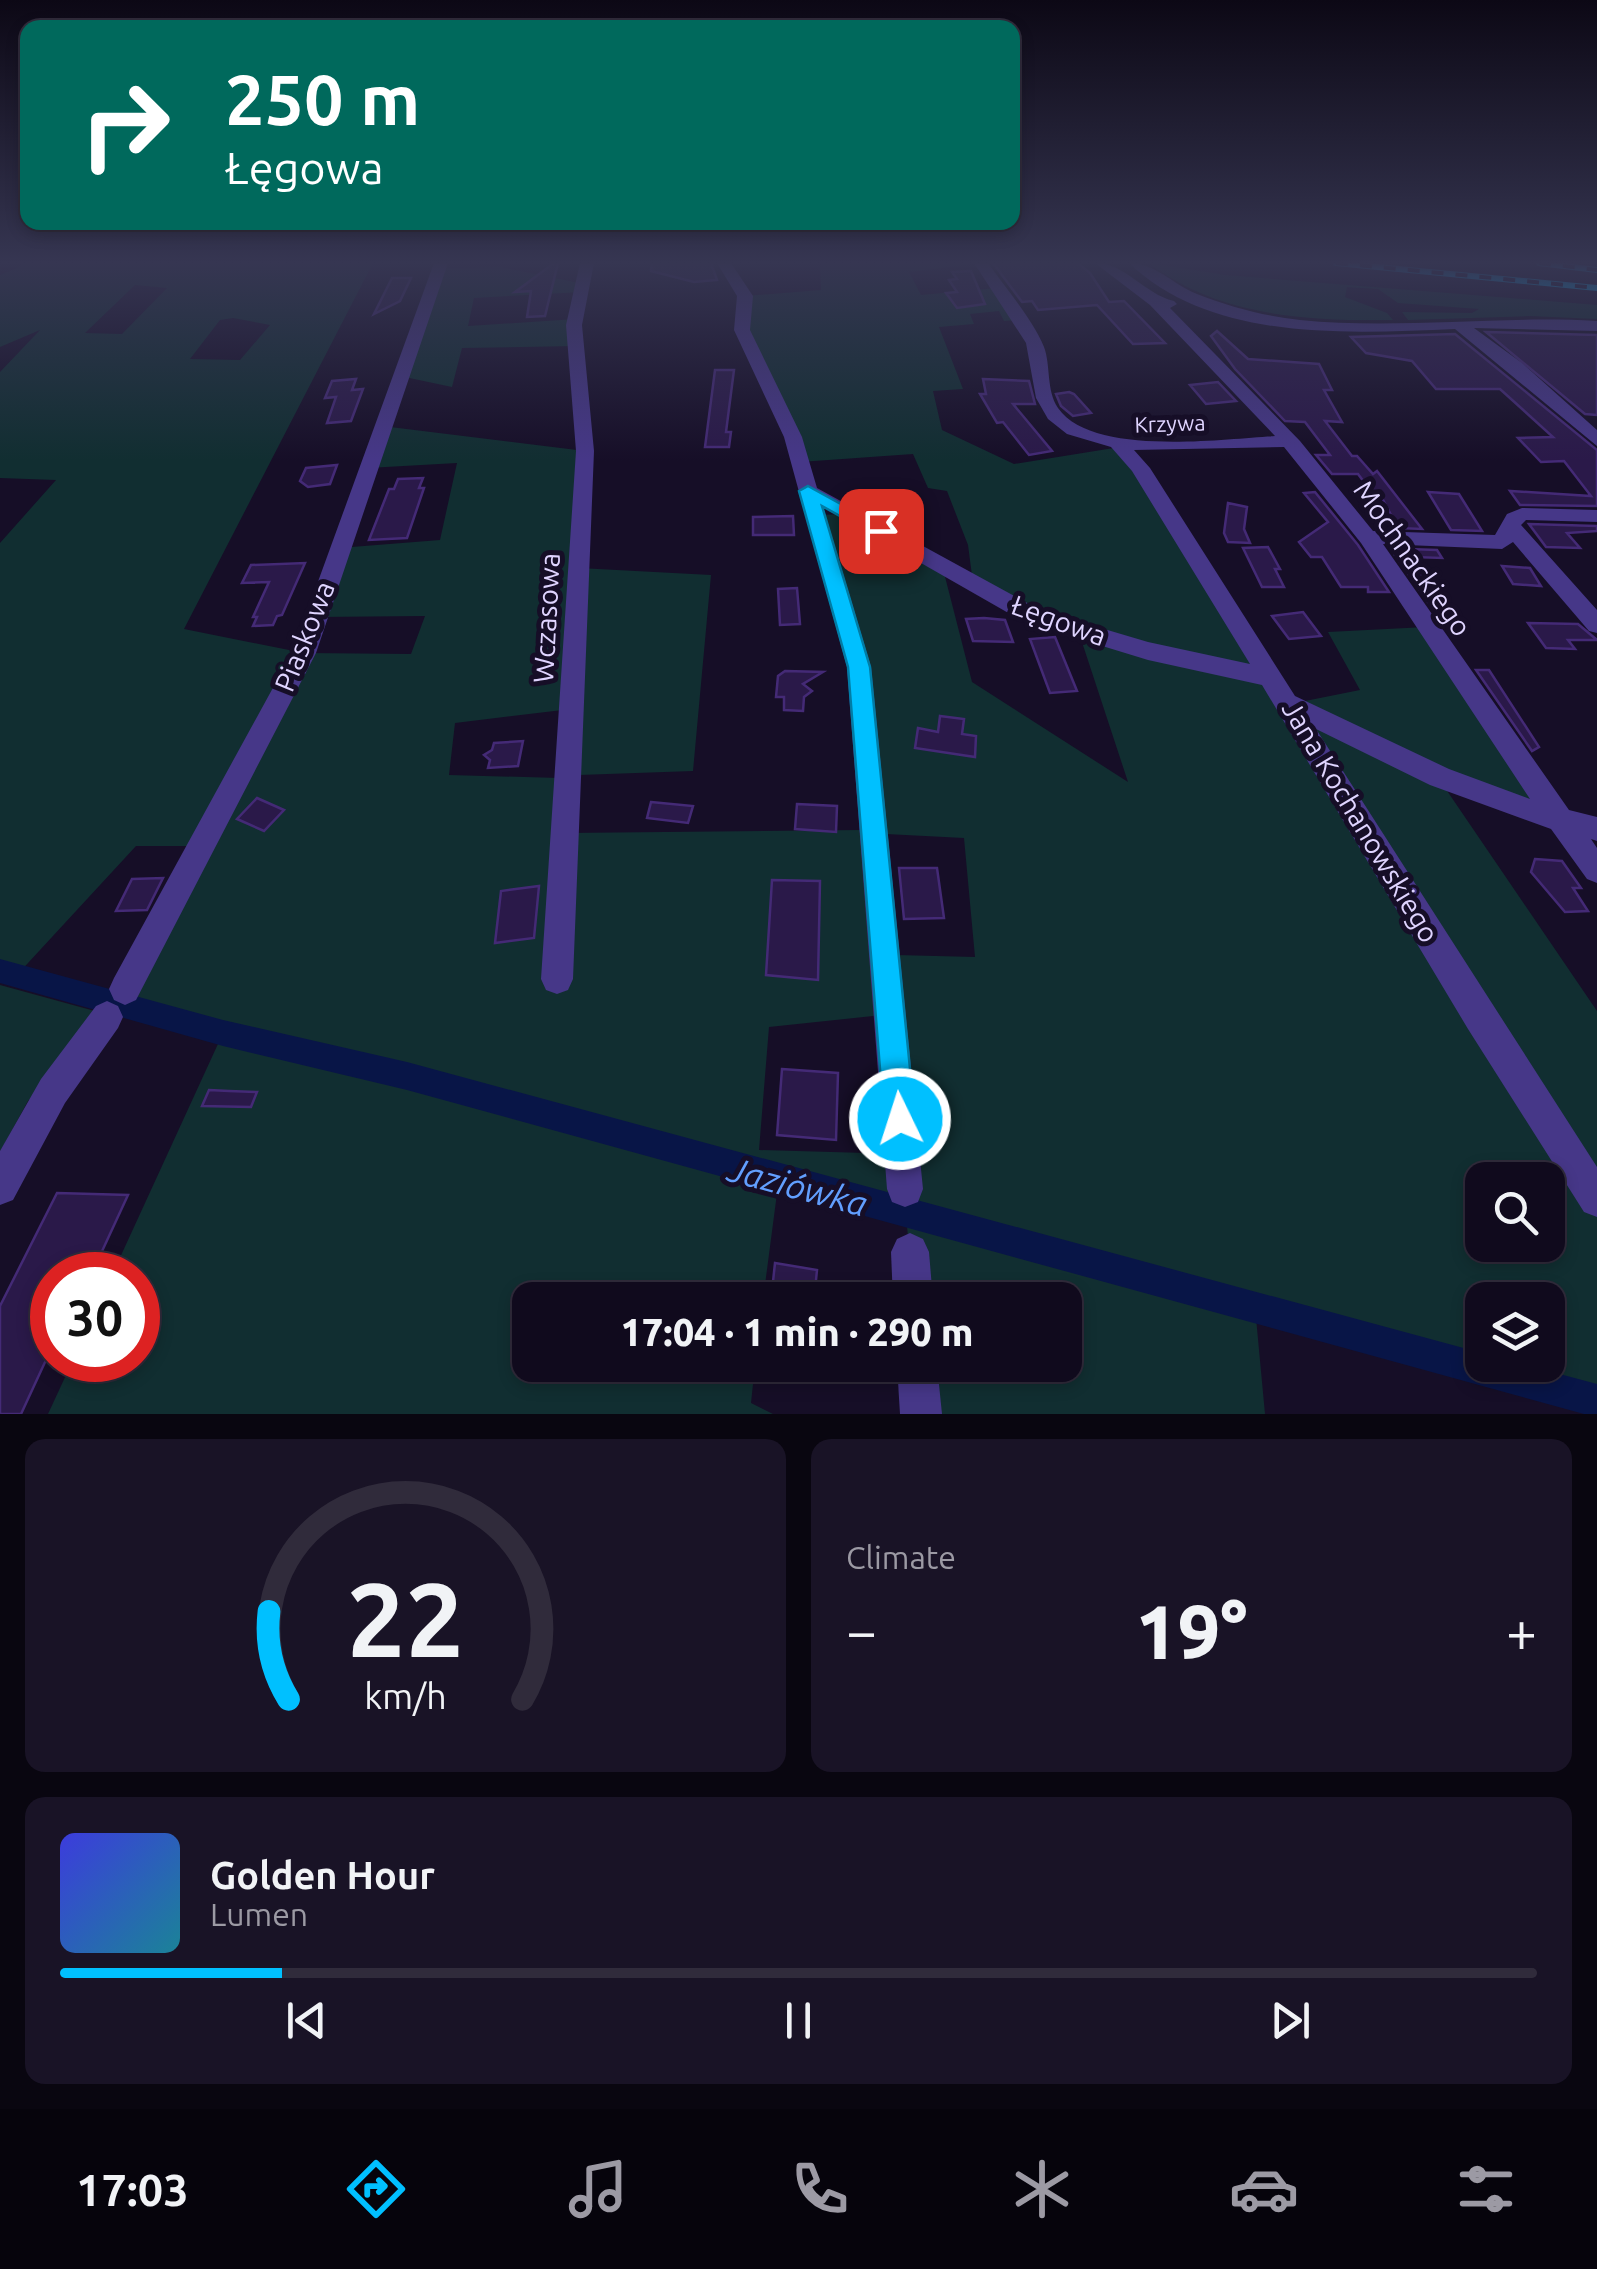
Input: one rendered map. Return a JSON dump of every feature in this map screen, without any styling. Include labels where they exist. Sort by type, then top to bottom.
[{"type":"street","name":"Piaskowa","points":[[0,1188],[53,1091],[116,1003],[304,653],[418,329]]},
{"type":"street","name":"Wczasowa","points":[[557,979],[585,451],[574,329]]},
{"type":"street","points":[[742,329],[793,436],[859,667],[905,1189]]},
{"type":"street","name":"Krzywa","points":[[1025,329],[1039,352],[1037,375],[1053,414],[1074,428],[1120,447],[1288,441]]},
{"type":"street","name":"Mochnackiego","points":[[1181,329],[1288,441],[1367,536],[1597,870]]},
{"type":"street","points":[[1466,329],[1516,367],[1597,440]]},
{"type":"street","name":"Jana Kochanowskiego","points":[[1120,447],[1140,468],[1274,678],[1503,1057],[1597,1199]]},
{"type":"street","name":"Łęgowa","points":[[808,491],[1032,616],[1148,651],[1274,678]]},
{"type":"street","points":[[1367,536],[1502,542],[1514,520],[1522,514],[1597,516]]},
{"type":"street","points":[[1512,528],[1597,625]]},
{"type":"street","points":[[1290,704],[1407,764],[1560,821],[1597,830]]},
{"type":"street","points":[[910,1252],[912,1282]]},
{"type":"street","points":[[919,1382],[921,1414]]},
{"type":"green space","points":[[0,329],[89,329],[85,333],[122,334],[127,329],[213,329],[190,359],[240,360],[267,329],[339,329],[184,629],[304,653],[411,654],[425,616],[316,617],[339,548],[440,540],[457,463],[368,468],[382,426],[585,451],[579,568],[711,575],[693,771],[579,775],[571,709],[455,723],[449,775],[559,778],[566,833],[861,830],[892,1014],[769,1027],[759,1150],[901,1154],[896,955],[975,957],[964,838],[886,834],[815,515],[850,514],[942,565],[972,682],[1128,782],[1078,630],[973,583],[968,545],[947,491],[928,488],[913,454],[800,462],[742,329],[940,329],[963,389],[933,391],[942,430],[1014,464],[1120,447],[1290,704],[1360,690],[1328,632],[1426,627],[1569,823],[1439,779],[1597,1011],[1597,1401],[1528,1382],[1565,1382],[1565,1282],[1465,1282],[1465,1365],[1255,1307],[1265,1414],[921,1414],[918,1382],[1082,1382],[1082,1282],[912,1282],[906,1213],[779,1178],[765,1282],[512,1282],[512,1382],[753,1382],[751,1403],[773,1414],[48,1414],[63,1382],[160,1382],[160,1252],[123,1252],[223,1033],[343,1060],[117,1002],[197,846],[136,846],[16,976],[0,971],[0,543],[56,480],[0,478],[0,372],[40,330],[0,347]]},
{"type":"green space","points":[[417,329],[576,329],[576,346],[462,348],[452,387],[400,376]]},
{"type":"green space","points":[[0,985],[102,1013],[28,1101],[0,1152]]},
{"type":"building","points":[[1119,329],[1151,329],[1165,343],[1133,344]]},
{"type":"building","points":[[1217,331],[1248,359],[1319,364],[1332,390],[1324,390],[1342,422],[1325,421],[1352,456],[1357,456],[1373,474],[1377,471],[1422,529],[1398,528],[1382,498],[1376,498],[1358,474],[1332,474],[1316,455],[1330,455],[1305,422],[1285,421],[1235,369],[1211,336]]},
{"type":"building","points":[[1486,332],[1597,335],[1597,415],[1585,414]]},
{"type":"building","points":[[1455,334],[1597,450],[1597,506],[1520,505],[1510,491],[1591,496],[1564,461],[1541,462],[1518,438],[1553,437],[1500,389],[1436,389],[1412,361],[1366,353],[1351,337]]},
{"type":"building","points":[[715,370],[734,370],[726,432],[731,432],[729,447],[705,447]]},
{"type":"building","points":[[356,379],[352,390],[363,389],[351,421],[327,423],[336,397],[325,398],[332,381]]},
{"type":"building","points":[[983,379],[1029,381],[1035,404],[1013,404],[1052,451],[1029,455],[1003,422],[997,423],[980,394],[986,394]]},
{"type":"building","points":[[1218,382],[1236,401],[1206,404],[1190,385]]},
{"type":"building","points":[[1069,392],[1091,413],[1073,416],[1061,406],[1056,394]]},
{"type":"building","points":[[337,465],[330,484],[308,487],[300,481],[306,468]]},
{"type":"building","points":[[423,478],[419,488],[424,488],[407,538],[369,540],[389,489],[394,489],[398,479]]},
{"type":"building","points":[[1315,492],[1358,545],[1389,592],[1341,587],[1322,557],[1311,557],[1299,542],[1328,522],[1304,493]]},
{"type":"building","points":[[1428,492],[1459,494],[1482,531],[1451,530]]},
{"type":"building","points":[[1228,503],[1247,507],[1244,529],[1250,543],[1228,542],[1224,533]]},
{"type":"building","points":[[793,516],[794,535],[753,535],[753,517]]},
{"type":"building","points":[[1529,524],[1597,526],[1597,531],[1567,533],[1580,548],[1546,547]]},
{"type":"building","points":[[1268,547],[1284,587],[1262,587],[1243,548]]},
{"type":"building","points":[[1390,548],[1411,553],[1409,549],[1437,550],[1442,558],[1414,557],[1436,586],[1430,586],[1445,609],[1433,609]]},
{"type":"building","points":[[305,563],[282,615],[277,616],[273,625],[253,626],[257,617],[253,617],[269,582],[242,583],[251,565]]},
{"type":"building","points":[[1502,566],[1530,568],[1541,586],[1513,584]]},
{"type":"building","points":[[797,588],[800,624],[780,625],[778,589]]},
{"type":"building","points":[[1303,612],[1321,636],[1289,639],[1272,616]]},
{"type":"building","points":[[966,619],[1005,620],[1013,642],[973,641]]},
{"type":"building","points":[[1528,623],[1578,624],[1597,640],[1568,640],[1575,649],[1546,648]]},
{"type":"building","points":[[1055,637],[1077,691],[1050,693],[1030,639]]},
{"type":"building","points":[[1476,670],[1489,670],[1539,747],[1532,751]]},
{"type":"building","points":[[785,671],[823,672],[803,684],[812,691],[804,697],[803,711],[784,710],[784,697],[776,697],[778,676]]},
{"type":"building","points":[[940,716],[964,719],[962,734],[976,736],[975,757],[915,748],[918,728],[938,732]]},
{"type":"building","points":[[523,741],[518,766],[488,768],[490,760],[484,755],[494,743]]},
{"type":"building","points":[[257,798],[284,810],[264,831],[237,819]]},
{"type":"building","points":[[651,802],[693,806],[688,823],[647,818]]},
{"type":"building","points":[[797,804],[837,806],[836,832],[795,829]]},
{"type":"building","points":[[1535,859],[1562,861],[1581,888],[1573,888],[1588,911],[1565,912],[1531,872]]},
{"type":"building","points":[[899,868],[937,868],[944,918],[904,919]]},
{"type":"building","points":[[163,878],[147,910],[116,911],[132,879]]},
{"type":"building","points":[[772,880],[820,881],[818,980],[766,975]]},
{"type":"building","points":[[539,886],[534,938],[495,943],[501,891]]},
{"type":"building","points":[[782,1069],[838,1073],[836,1140],[777,1135]]},
{"type":"building","points":[[209,1090],[257,1092],[251,1107],[202,1106]]},
{"type":"building","points":[[57,1193],[128,1195],[102,1252],[30,1252],[30,1382],[36,1382],[21,1414],[0,1414],[0,1306]]},
{"type":"building","points":[[775,1263],[817,1270],[816,1282],[773,1282]]},
{"type":"waterway","name":"Jaziówka","points":[[0,971],[223,1033],[407,1076],[1597,1401]]},
{"type":"route","points":[[881,531],[808,491],[859,667],[900,1119]]}]
